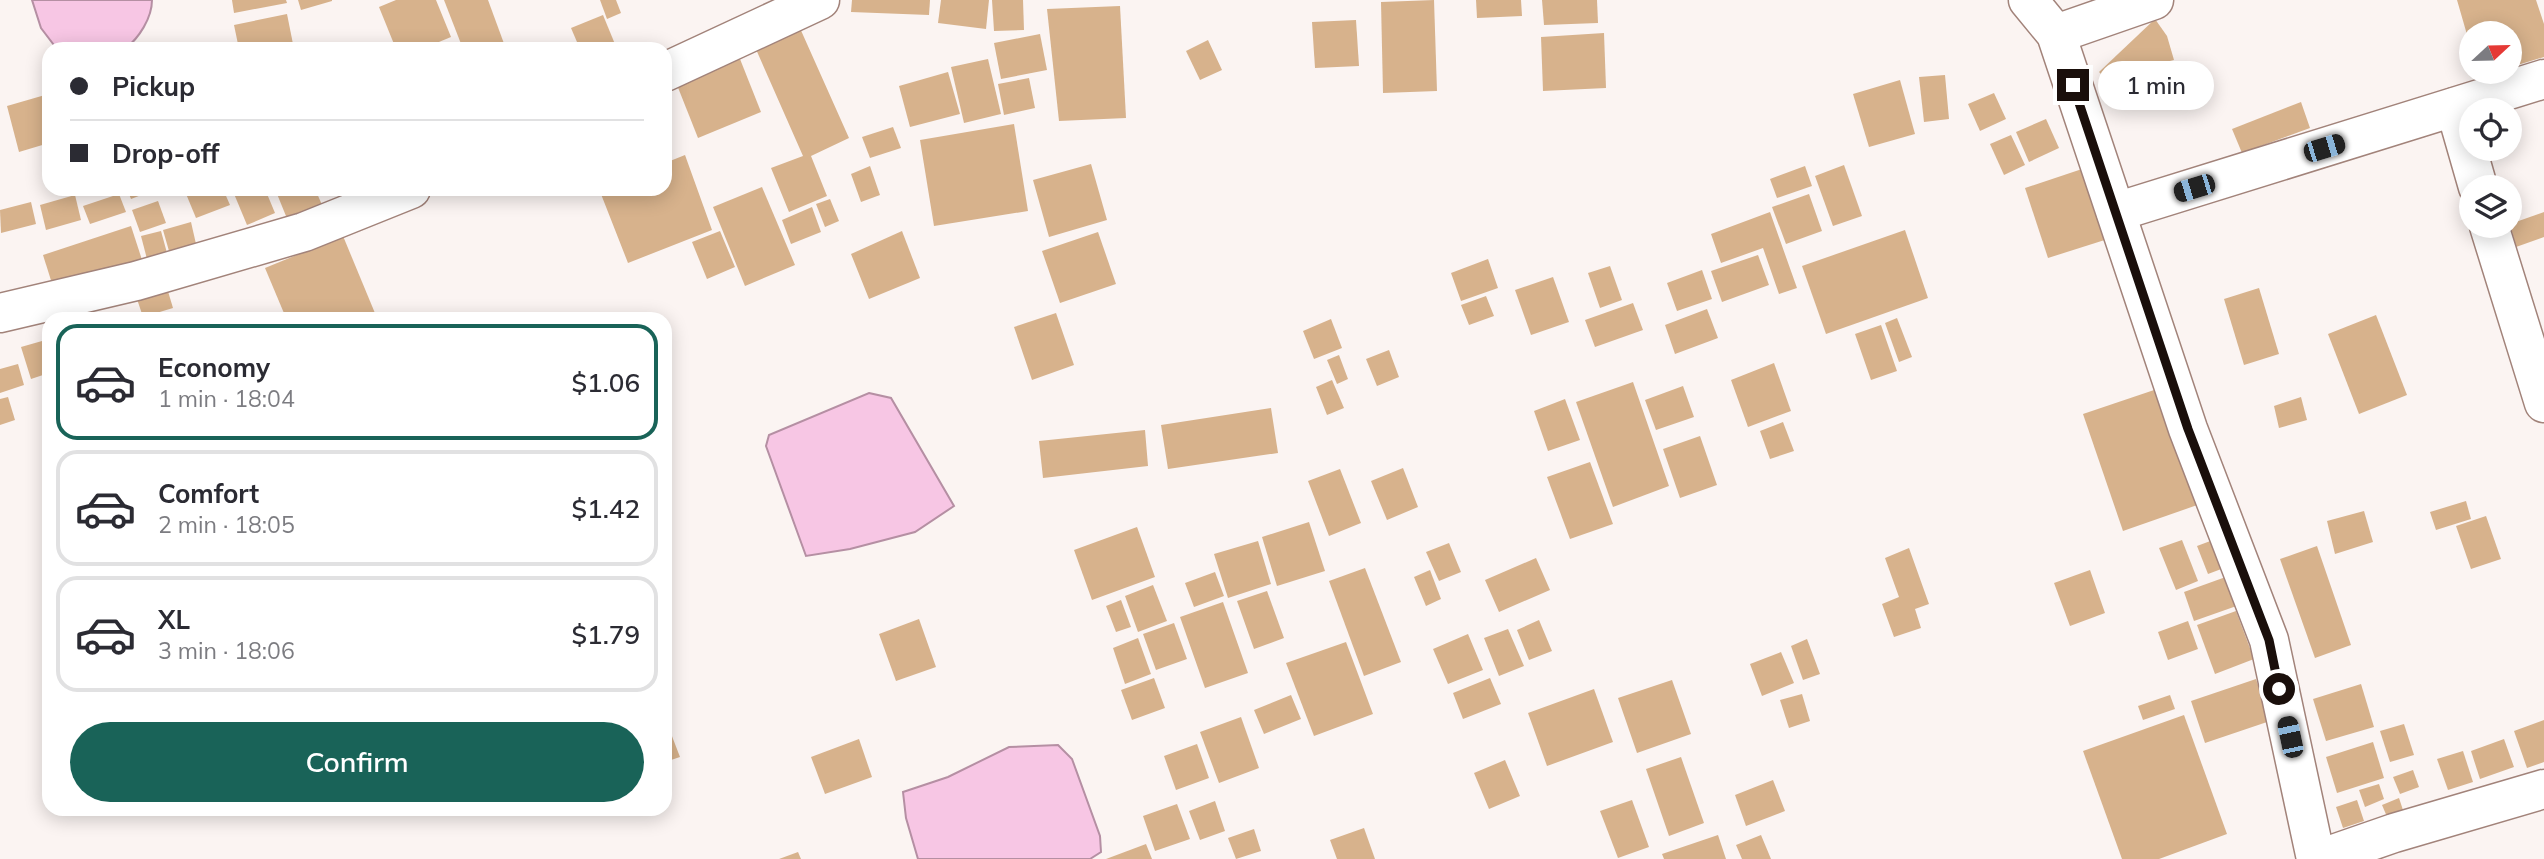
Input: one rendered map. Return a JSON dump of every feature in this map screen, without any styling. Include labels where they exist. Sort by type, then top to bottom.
[{"type":"street","points":[[672,69],[820,0]]},
{"type":"street","points":[[2028,0],[2056,34],[2188,429],[2269,640],[2318,859],[2399,846],[2544,789]]},
{"type":"street","points":[[2056,34],[2154,0]]},
{"type":"street","points":[[2116,212],[2544,79]]},
{"type":"street","points":[[2455,107],[2475,175]]},
{"type":"street","points":[[0,313],[136,281],[304,232],[394,196]]},
{"type":"street","points":[[2493,238],[2544,403]]},
{"type":"shaded area","points":[[32,0],[152,0],[144,27],[132,42],[52,42],[41,28]]},
{"type":"shaded area","points":[[869,393],[891,398],[954,506],[915,532],[850,549],[806,556],[766,446],[769,435]]},
{"type":"shaded area","points":[[1058,745],[1072,759],[1100,836],[1101,852],[1090,859],[918,859],[906,818],[903,792],[948,777],[1009,747]]},
{"type":"building","points":[[232,0],[286,0],[287,3],[234,13]]},
{"type":"building","points":[[298,0],[332,0],[332,1],[301,10]]},
{"type":"building","points":[[396,0],[436,0],[451,37],[439,42],[393,42],[379,7]]},
{"type":"building","points":[[444,0],[488,0],[503,42],[460,42]]},
{"type":"building","points":[[600,0],[616,0],[621,13],[607,19]]},
{"type":"building","points":[[852,0],[930,0],[929,15],[851,12]]},
{"type":"building","points":[[941,0],[989,0],[986,29],[938,23]]},
{"type":"building","points":[[992,0],[1023,0],[1024,30],[994,31]]},
{"type":"building","points":[[1434,0],[1437,91],[1383,93],[1381,2]]},
{"type":"building","points":[[1476,0],[1521,0],[1522,16],[1477,18]]},
{"type":"building","points":[[1542,0],[1597,0],[1598,23],[1544,25]]},
{"type":"building","points":[[2457,0],[2536,0],[2544,24],[2544,57],[2522,64],[2522,21],[2463,21]]},
{"type":"building","points":[[1120,6],[1126,118],[1059,121],[1047,9]]},
{"type":"building","points":[[287,14],[293,42],[238,42],[234,25]]},
{"type":"building","points":[[603,15],[614,42],[577,42],[571,28]]},
{"type":"building","points":[[2155,19],[2167,36],[2174,60],[2104,77],[2099,72]]},
{"type":"building","points":[[1356,20],[1359,66],[1315,68],[1312,22]]},
{"type":"building","points":[[799,26],[849,138],[811,156],[827,196],[789,212],[771,168],[803,156],[755,47]]},
{"type":"building","points":[[1604,33],[1606,88],[1543,91],[1541,37]]},
{"type":"building","points":[[1040,34],[1047,70],[1001,79],[994,43]]},
{"type":"building","points":[[1208,40],[1222,70],[1200,80],[1186,51]]},
{"type":"building","points":[[740,59],[761,112],[698,138],[677,85]]},
{"type":"building","points":[[988,59],[1001,114],[964,123],[951,67]]},
{"type":"building","points":[[948,72],[960,114],[910,127],[899,86]]},
{"type":"building","points":[[1945,75],[1949,119],[1924,122],[1919,77]]},
{"type":"building","points":[[1029,78],[1035,108],[1004,115],[998,84]]},
{"type":"building","points":[[1900,80],[1915,134],[1869,147],[1853,94]]},
{"type":"building","points":[[1994,93],[2006,119],[1980,131],[1968,104]]},
{"type":"building","points":[[42,96],[42,145],[19,152],[7,106]]},
{"type":"building","points":[[2301,102],[2310,128],[2242,153],[2232,129]]},
{"type":"building","points":[[2046,119],[2059,148],[2029,162],[2016,132]]},
{"type":"building","points":[[1014,124],[1028,211],[934,226],[920,140]]},
{"type":"building","points":[[893,127],[901,148],[870,158],[862,137]]},
{"type":"building","points":[[2011,135],[2025,165],[2004,175],[1990,144]]},
{"type":"building","points":[[685,155],[712,230],[628,263],[602,196],[672,196],[672,160]]},
{"type":"building","points":[[1091,164],[1107,220],[1049,237],[1033,180]]},
{"type":"building","points":[[1844,165],[1862,216],[1833,226],[1815,176]]},
{"type":"building","points":[[870,166],[880,195],[861,202],[851,174]]},
{"type":"building","points":[[1805,166],[1812,186],[1777,198],[1770,179]]},
{"type":"building","points":[[2088,167],[2111,238],[2048,258],[2025,188]]},
{"type":"building","points":[[762,187],[795,265],[745,286],[713,207]]},
{"type":"building","points":[[1809,194],[1822,231],[1786,244],[1772,207]]},
{"type":"building","points":[[75,196],[81,220],[46,230],[40,205]]},
{"type":"building","points":[[120,196],[126,212],[90,224],[83,206]]},
{"type":"building","points":[[187,196],[226,196],[230,205],[196,218]]},
{"type":"building","points":[[235,196],[268,196],[275,213],[247,225]]},
{"type":"building","points":[[278,196],[318,196],[323,207],[288,221]]},
{"type":"building","points":[[830,199],[839,221],[825,227],[816,204]]},
{"type":"building","points":[[158,201],[166,223],[140,232],[132,210]]},
{"type":"building","points":[[31,202],[36,224],[1,233],[0,210]]},
{"type":"building","points":[[812,207],[821,232],[791,244],[782,220]]},
{"type":"building","points":[[1770,212],[1797,288],[1779,294],[1763,248],[1721,263],[1711,234]]},
{"type":"building","points":[[2544,212],[2544,237],[2516,247],[2514,238],[2522,238],[2522,220]]},
{"type":"building","points":[[191,222],[196,244],[169,251],[163,230]]},
{"type":"building","points":[[131,226],[144,266],[55,293],[43,255]]},
{"type":"building","points":[[1905,230],[1928,298],[1826,334],[1802,266]]},
{"type":"building","points":[[161,231],[167,253],[147,259],[141,236]]},
{"type":"building","points":[[720,231],[735,267],[707,279],[692,242]]},
{"type":"building","points":[[902,231],[920,278],[869,299],[851,254]]},
{"type":"building","points":[[1098,232],[1116,284],[1060,303],[1042,251]]},
{"type":"building","points":[[343,236],[375,312],[283,312],[265,268]]},
{"type":"building","points":[[1758,255],[1769,285],[1722,302],[1711,271]]},
{"type":"building","points":[[1488,259],[1498,288],[1461,301],[1451,273]]},
{"type":"building","points":[[1610,266],[1622,300],[1600,308],[1588,273]]},
{"type":"building","points":[[1702,270],[1712,299],[1677,311],[1667,283]]},
{"type":"building","points":[[1553,277],[1569,322],[1531,335],[1515,290]]},
{"type":"building","points":[[164,278],[173,308],[160,312],[141,312],[133,287]]},
{"type":"building","points":[[2259,288],[2279,354],[2244,365],[2224,299]]},
{"type":"building","points":[[1486,296],[1494,316],[1469,325],[1461,305]]},
{"type":"building","points":[[1633,303],[1643,330],[1595,347],[1585,320]]},
{"type":"building","points":[[1707,309],[1718,338],[1675,354],[1665,325]]},
{"type":"building","points":[[1056,313],[1074,365],[1032,380],[1014,327]]},
{"type":"building","points":[[2376,315],[2407,395],[2359,414],[2328,334]]},
{"type":"building","points":[[1897,318],[1912,357],[1899,362],[1885,323]]},
{"type":"building","points":[[1331,319],[1342,348],[1314,359],[1303,331]]},
{"type":"building","points":[[1881,325],[1897,371],[1871,380],[1855,334]]},
{"type":"building","points":[[42,341],[42,375],[31,379],[21,347]]},
{"type":"building","points":[[1389,350],[1399,377],[1377,386],[1366,359]]},
{"type":"building","points":[[1339,355],[1348,379],[1337,384],[1327,360]]},
{"type":"building","points":[[1774,363],[1791,411],[1748,427],[1731,380]]},
{"type":"building","points":[[18,364],[24,385],[0,393],[0,369]]},
{"type":"building","points":[[1332,380],[1344,408],[1327,415],[1316,387]]},
{"type":"building","points":[[1633,382],[1669,486],[1613,507],[1576,402]]},
{"type":"building","points":[[1683,386],[1694,417],[1656,430],[1645,400]]},
{"type":"building","points":[[2163,387],[2203,503],[2123,531],[2083,414]]},
{"type":"building","points":[[8,397],[15,420],[0,425],[0,399]]},
{"type":"building","points":[[2301,397],[2307,420],[2279,428],[2274,406]]},
{"type":"building","points":[[1565,399],[1580,440],[1548,451],[1534,411]]},
{"type":"building","points":[[1271,408],[1278,453],[1168,469],[1161,425]]},
{"type":"building","points":[[1783,422],[1794,451],[1770,459],[1760,431]]},
{"type":"building","points":[[1145,430],[1148,466],[1043,478],[1039,441]]},
{"type":"building","points":[[1700,436],[1717,485],[1680,498],[1663,449]]},
{"type":"building","points":[[1590,462],[1613,524],[1570,539],[1547,477]]},
{"type":"building","points":[[1403,468],[1418,507],[1387,520],[1371,481]]},
{"type":"building","points":[[1340,469],[1361,523],[1329,536],[1308,481]]},
{"type":"building","points":[[2466,501],[2471,519],[2436,530],[2430,512]]},
{"type":"building","points":[[2364,511],[2373,542],[2335,554],[2327,521]]},
{"type":"building","points":[[2486,516],[2501,559],[2471,569],[2456,526]]},
{"type":"building","points":[[1309,522],[1325,571],[1277,586],[1262,537]]},
{"type":"building","points":[[1137,527],[1155,577],[1092,600],[1074,550]]},
{"type":"building","points":[[2182,540],[2198,581],[2176,590],[2159,548]]},
{"type":"building","points":[[2213,540],[2224,568],[2208,574],[2197,546]]},
{"type":"building","points":[[1258,541],[1271,584],[1228,598],[1214,554]]},
{"type":"building","points":[[1449,543],[1461,572],[1439,581],[1426,552]]},
{"type":"building","points":[[2317,546],[2351,645],[2315,658],[2280,559]]},
{"type":"building","points":[[1909,548],[1929,604],[1915,609],[1921,628],[1894,637],[1882,604],[1899,597],[1885,558]]},
{"type":"building","points":[[1536,558],[1550,590],[1499,612],[1485,580]]},
{"type":"building","points":[[1365,568],[1401,662],[1364,676],[1329,581]]},
{"type":"building","points":[[1430,570],[1441,599],[1426,606],[1414,577]]},
{"type":"building","points":[[2090,570],[2105,613],[2070,626],[2054,583]]},
{"type":"building","points":[[1215,572],[1224,596],[1194,607],[1185,583]]},
{"type":"building","points":[[2234,574],[2245,603],[2194,621],[2184,592]]},
{"type":"building","points":[[1153,585],[1167,621],[1138,632],[1125,596]]},
{"type":"building","points":[[1267,591],[1284,638],[1254,649],[1237,601]]},
{"type":"building","points":[[1121,600],[1131,627],[1116,632],[1106,606]]},
{"type":"building","points":[[1223,602],[1248,673],[1205,688],[1180,617]]},
{"type":"building","points":[[2236,611],[2254,659],[2215,674],[2197,625]]},
{"type":"building","points":[[919,619],[936,667],[896,681],[879,634]]},
{"type":"building","points":[[1539,620],[1552,651],[1529,660],[1517,630]]},
{"type":"building","points":[[2188,621],[2198,649],[2168,660],[2158,632]]},
{"type":"building","points":[[1174,623],[1187,659],[1156,670],[1143,634]]},
{"type":"building","points":[[1508,629],[1524,666],[1499,676],[1484,638]]},
{"type":"building","points":[[1468,634],[1483,670],[1448,684],[1433,649]]},
{"type":"building","points":[[1138,638],[1151,674],[1125,684],[1113,648]]},
{"type":"building","points":[[1807,639],[1820,674],[1803,680],[1791,646]]},
{"type":"building","points":[[1346,642],[1373,714],[1314,736],[1286,663]]},
{"type":"building","points":[[1781,652],[1794,683],[1762,696],[1750,664]]},
{"type":"building","points":[[1154,678],[1165,708],[1132,720],[1121,690]]},
{"type":"building","points":[[1490,678],[1501,704],[1463,719],[1453,693]]},
{"type":"building","points":[[2256,679],[2270,721],[2205,743],[2191,701]]},
{"type":"building","points":[[1672,680],[1691,734],[1637,753],[1618,698]]},
{"type":"building","points":[[2361,684],[2374,727],[2326,741],[2313,699]]},
{"type":"building","points":[[1594,689],[1613,742],[1547,766],[1528,713]]},
{"type":"building","points":[[1802,694],[1810,721],[1789,728],[1780,700]]},
{"type":"building","points":[[1291,695],[1301,719],[1264,734],[1254,710]]},
{"type":"building","points":[[2170,695],[2175,709],[2143,720],[2138,706]]},
{"type":"building","points":[[2184,715],[2227,834],[2159,859],[2122,859],[2083,751]]},
{"type":"building","points":[[1241,717],[1259,768],[1219,783],[1200,732]]},
{"type":"building","points":[[2544,720],[2544,762],[2527,768],[2514,731]]},
{"type":"building","points":[[2404,724],[2414,755],[2390,762],[2380,731]]},
{"type":"building","points":[[672,736],[680,757],[672,760]]},
{"type":"building","points":[[859,739],[872,777],[825,794],[811,757]]},
{"type":"building","points":[[2504,739],[2514,767],[2480,779],[2471,751]]},
{"type":"building","points":[[2373,742],[2384,778],[2337,793],[2326,757]]},
{"type":"building","points":[[1197,744],[1209,778],[1176,790],[1164,756]]},
{"type":"building","points":[[2463,751],[2473,782],[2448,790],[2437,759]]},
{"type":"building","points":[[1681,757],[1704,823],[1669,836],[1646,769]]},
{"type":"building","points":[[1505,760],[1520,796],[1489,809],[1474,773]]},
{"type":"building","points":[[2413,770],[2419,787],[2400,794],[2393,777]]},
{"type":"building","points":[[1773,780],[1785,811],[1746,826],[1735,795]]},
{"type":"building","points":[[2379,784],[2384,799],[2365,807],[2359,790]]},
{"type":"building","points":[[2399,798],[2404,813],[2388,819],[2382,805]]},
{"type":"building","points":[[1632,800],[1649,847],[1618,858],[1600,811]]},
{"type":"building","points":[[2357,800],[2364,821],[2343,828],[2336,807]]},
{"type":"building","points":[[1215,801],[1225,831],[1200,840],[1189,811]]},
{"type":"building","points":[[1177,804],[1190,839],[1155,851],[1143,816]]},
{"type":"building","points":[[1364,828],[1375,859],[1337,859],[1330,840]]},
{"type":"building","points":[[1254,829],[1261,851],[1236,859],[1228,838]]},
{"type":"building","points":[[1718,835],[1726,859],[1664,859],[1662,854]]},
{"type":"building","points":[[1761,835],[1771,859],[1742,859],[1736,845]]},
{"type":"building","points":[[1146,844],[1152,859],[1106,859]]},
{"type":"building","points":[[798,852],[801,859],[779,859]]},
{"type":"route","points":[[2073,85],[2188,429],[2269,640],[2279,689]]}]
